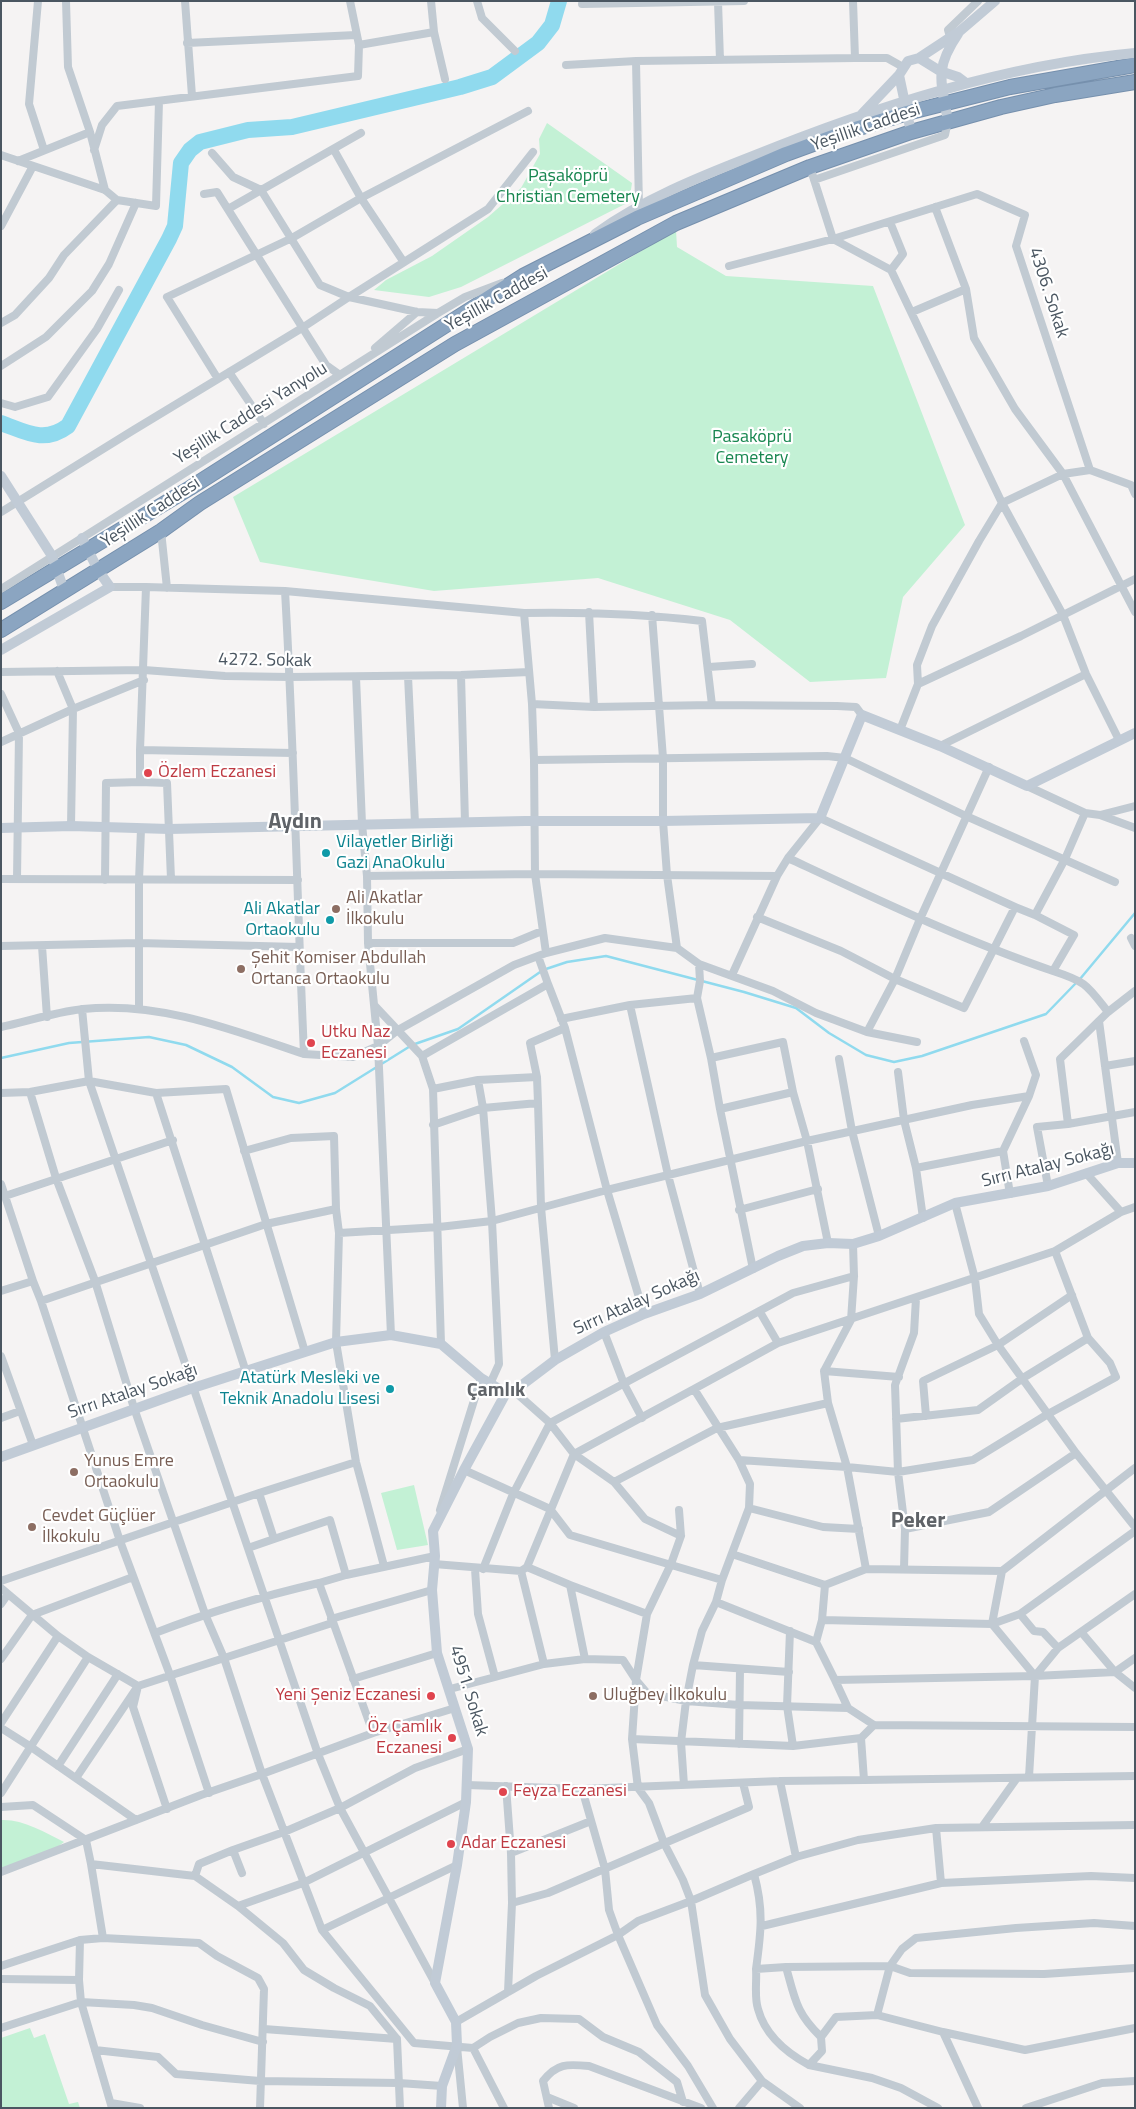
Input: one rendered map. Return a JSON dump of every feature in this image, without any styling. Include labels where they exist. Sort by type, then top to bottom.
[{"type":"highway","name":"Yeşillik Caddesi","points":[[1,602],[54,562],[84,543],[190,488],[523,276],[675,201],[786,154],[849,131],[906,107],[944,96],[1135,65]]},
{"type":"highway","name":"Yeşillik Caddesi","points":[[1,630],[161,531],[200,504],[455,344],[676,224],[812,174],[912,132],[948,120],[1055,95],[1135,82]]},
{"type":"street","points":[[38,1],[29,104],[44,150]]},
{"type":"street","points":[[66,1],[68,67],[90,132],[105,190]]},
{"type":"street","points":[[184,1],[192,96]]},
{"type":"street","points":[[94,150],[102,125],[117,106],[358,76],[359,45],[350,1]]},
{"type":"street","points":[[431,1],[434,32],[445,79]]},
{"type":"street","points":[[477,1],[482,18],[515,51]]},
{"type":"street","points":[[582,4],[744,1]]},
{"type":"street","points":[[853,1],[855,58]]},
{"type":"street","points":[[950,37],[948,30],[978,1]]},
{"type":"street","points":[[860,116],[914,58],[919,58],[960,31],[995,1]]},
{"type":"street","points":[[718,2],[720,60]]},
{"type":"street","points":[[960,31],[946,51],[940,71],[948,120],[945,136],[812,174],[833,239],[892,270],[1002,503],[1062,615],[1086,674],[1119,740]]},
{"type":"street","points":[[359,45],[434,32]]},
{"type":"street","points":[[187,43],[356,35]]},
{"type":"street","points":[[944,96],[966,83],[1081,59],[1135,53]]},
{"type":"street","points":[[566,65],[636,61],[887,58],[901,71],[912,132]]},
{"type":"street","points":[[919,58],[940,71],[958,77],[966,83]]},
{"type":"street","points":[[636,61],[639,207]]},
{"type":"street","points":[[1,155],[105,190],[117,200],[156,206],[159,101]]},
{"type":"street","points":[[569,253],[613,221],[723,168],[823,128],[860,116],[906,107]]},
{"type":"street","points":[[218,379],[167,297],[292,238],[361,198],[528,111]]},
{"type":"street","points":[[18,161],[90,132]]},
{"type":"street","points":[[228,209],[334,150],[360,132]]},
{"type":"street","points":[[334,150],[361,198],[403,261]]},
{"type":"street","points":[[1,512],[302,328],[403,261],[488,209],[533,152]]},
{"type":"street","points":[[212,153],[233,177],[261,190],[320,285],[349,297],[417,312],[438,313]]},
{"type":"street","points":[[1,226],[33,166]]},
{"type":"street","points":[[204,194],[217,192],[326,365],[340,375]]},
{"type":"street","name":"4306. Sokak","points":[[935,207],[977,194],[1025,215],[1016,246],[1090,470]]},
{"type":"street","points":[[1,322],[15,315],[49,278],[64,255],[117,200]]},
{"type":"street","points":[[1,366],[46,337],[92,291],[110,264],[136,203]]},
{"type":"street","points":[[729,266],[833,239],[935,207],[966,289],[974,338],[1016,409],[1063,474],[1135,612]]},
{"type":"street","points":[[890,222],[903,254],[892,270]]},
{"type":"street","name":"Yeşillik Caddesi Yanyolu","points":[[84,543],[264,424],[438,313],[465,297],[523,276]]},
{"type":"street","points":[[912,312],[966,289]]},
{"type":"street","points":[[1,404],[15,407],[48,396],[97,329],[119,290]]},
{"type":"street","points":[[352,367],[417,312]]},
{"type":"street","points":[[229,372],[264,424]]},
{"type":"street","points":[[900,730],[918,684],[917,665],[932,626],[1002,503],[1063,474],[1090,470],[1131,485],[1135,494]]},
{"type":"street","points":[[1,476],[54,562],[64,590]]},
{"type":"street","points":[[161,531],[167,588]]},
{"type":"street","points":[[84,543],[98,570],[110,587]]},
{"type":"street","points":[[1,589],[54,562]]},
{"type":"street","points":[[918,684],[1135,578]]},
{"type":"street","points":[[1,650],[110,587],[285,591],[524,613],[589,612],[652,615],[702,621],[709,667],[712,705]]},
{"type":"street","points":[[140,782],[146,587]]},
{"type":"street","points":[[285,591],[294,753],[294,825],[298,880],[304,1054]]},
{"type":"street","points":[[589,612],[594,707]]},
{"type":"street","points":[[524,613],[532,704],[535,874],[542,931],[542,955],[548,984],[564,1028],[606,1190],[644,1314]]},
{"type":"street","points":[[652,615],[664,758],[663,822],[667,875],[677,948]]},
{"type":"street","points":[[709,667],[752,664]]},
{"type":"street","name":"4272. Sokak","points":[[1,672],[144,670],[225,676],[356,677],[529,672]]},
{"type":"street","points":[[57,671],[73,709],[71,826]]},
{"type":"street","points":[[940,746],[1086,674]]},
{"type":"street","points":[[461,675],[465,822]]},
{"type":"street","points":[[408,676],[415,824]]},
{"type":"street","points":[[356,677],[362,824],[367,876],[368,943],[378,1046],[390,1335]]},
{"type":"street","points":[[1,742],[73,709],[144,680]]},
{"type":"street","points":[[1,694],[19,733],[17,879]]},
{"type":"street","points":[[532,704],[594,707],[712,705],[856,707],[862,715],[989,767],[1085,813],[1135,828]]},
{"type":"street","points":[[732,975],[777,876],[788,858],[820,818],[862,715]]},
{"type":"street","points":[[1027,786],[1135,733]]},
{"type":"street","points":[[140,750],[294,753]]},
{"type":"street","points":[[534,760],[827,756],[845,758],[966,816],[1115,882]]},
{"type":"street","points":[[867,1032],[895,979],[989,767]]},
{"type":"street","points":[[105,880],[104,828],[106,782],[167,783],[171,879]]},
{"type":"street","points":[[1100,816],[1135,806]]},
{"type":"street","points":[[1035,915],[1065,859],[1085,813]]},
{"type":"street","points":[[1,828],[71,826],[169,829],[465,822],[663,822],[820,818],[1035,915],[1074,935],[1053,971]]},
{"type":"street","points":[[140,1008],[138,943],[142,828]]},
{"type":"street","points":[[788,858],[994,951],[1079,979],[1088,986],[1108,1012]]},
{"type":"street","points":[[367,876],[535,874],[777,876]]},
{"type":"street","points":[[1,880],[298,880]]},
{"type":"street","points":[[757,917],[842,951],[895,979],[964,1008],[1015,907]]},
{"type":"street","points":[[368,943],[513,943],[542,931]]},
{"type":"street","points":[[1,1027],[82,1009],[140,1008],[210,1023],[304,1054],[353,1057],[378,1046],[398,1030],[514,965],[542,955],[605,938],[677,948],[699,964],[773,991],[816,1014],[867,1032],[917,1042]]},
{"type":"street","points":[[1131,938],[1135,946]]},
{"type":"street","points":[[1,946],[138,943],[299,947]]},
{"type":"street","points":[[42,946],[47,1017]]},
{"type":"street","points":[[699,964],[700,982],[697,998],[711,1058],[739,1210],[753,1269]]},
{"type":"street","points":[[422,1056],[548,984]]},
{"type":"street","points":[[1068,1124],[1060,1059],[1108,1012],[1135,991]]},
{"type":"street","points":[[561,1018],[630,1005],[697,998]]},
{"type":"street","points":[[630,1005],[668,1175],[700,1294]]},
{"type":"street","points":[[375,1006],[422,1056],[433,1089],[433,1125],[439,1227],[441,1344],[481,1378],[510,1392],[550,1423],[574,1454],[614,1482],[645,1519],[681,1536]]},
{"type":"street","points":[[82,1009],[89,1082],[318,1754],[340,1808],[456,2022],[463,2108]]},
{"type":"street","points":[[1099,1021],[1118,1163]]},
{"type":"street","points":[[555,1360],[541,1207],[537,1077],[530,1043],[564,1028]]},
{"type":"street","points":[[1010,1194],[1003,1150],[1029,1096],[1036,1075],[1024,1041]]},
{"type":"street","points":[[711,1058],[783,1042],[793,1092],[818,1189],[828,1243]]},
{"type":"street","points":[[839,1059],[852,1131],[879,1236]]},
{"type":"street","points":[[1105,1066],[1135,1062]]},
{"type":"street","points":[[898,1072],[904,1120],[916,1168],[923,1218]]},
{"type":"street","points":[[433,1089],[478,1080],[537,1077]]},
{"type":"street","points":[[478,1080],[483,1108],[492,1221],[499,1364],[490,1384]]},
{"type":"street","points":[[1,1093],[30,1092],[89,1082],[156,1093],[226,1089],[305,1352]]},
{"type":"street","points":[[30,1092],[56,1178],[95,1282],[134,1408],[205,1614],[224,1658],[262,1774],[322,1930],[414,2043],[457,2045],[473,2048],[518,2023],[541,2018],[579,2018],[603,2038],[639,2052],[677,2082],[684,2102]]},
{"type":"street","points":[[720,1110],[793,1092]]},
{"type":"street","points":[[156,1093],[173,1140],[246,1372]]},
{"type":"street","points":[[339,1233],[439,1227],[492,1221],[729,1159],[972,1105],[1029,1096]]},
{"type":"street","points":[[433,1125],[483,1108],[538,1103]]},
{"type":"street","points":[[1048,1186],[1037,1127],[1068,1124],[1135,1112]]},
{"type":"street","points":[[244,1151],[291,1138],[334,1136],[336,1209],[339,1233],[336,1342],[356,1462],[384,1566]]},
{"type":"street","points":[[5,1196],[173,1140]]},
{"type":"street","points":[[916,1168],[1003,1150]]},
{"type":"street","name":"Sırrı Atalay Sokağı","points":[[510,1392],[555,1360],[604,1332],[644,1314],[700,1294],[803,1246],[828,1243],[853,1244],[879,1236],[955,1203],[1048,1186],[1118,1163],[1135,1163]]},
{"type":"street","points":[[1086,1173],[1121,1212]]},
{"type":"street","points":[[1,1184],[120,1540],[170,1675],[209,1793]]},
{"type":"street","points":[[739,1210],[818,1189]]},
{"type":"street","points":[[955,1203],[975,1279],[979,1314],[998,1345],[1076,1453],[1135,1527]]},
{"type":"street","points":[[544,1664],[524,1569],[574,1454],[778,1343],[1055,1251],[1121,1212],[1135,1207]]},
{"type":"street","points":[[41,1301],[266,1224],[336,1209]]},
{"type":"street","points":[[853,1244],[852,1320],[824,1371],[828,1403],[847,1467],[866,1569]]},
{"type":"street","points":[[739,1460],[898,1472],[973,1460],[1048,1414],[1116,1377],[1110,1363],[1088,1338],[1055,1251]]},
{"type":"street","points":[[495,1677],[478,1614],[479,1569],[513,1494],[550,1423],[793,1293],[854,1276]]},
{"type":"street","points":[[1,1291],[33,1281]]},
{"type":"street","points":[[926,1416],[923,1381],[998,1345],[1072,1295]]},
{"type":"street","points":[[904,1570],[905,1529],[898,1472],[895,1385],[914,1333],[916,1298]]},
{"type":"street","points":[[760,1312],[778,1343]]},
{"type":"street","points":[[604,1332],[624,1384],[642,1418]]},
{"type":"street","name":"Sırrı Atalay Sokağı","points":[[1,1457],[134,1408],[336,1342],[390,1335],[441,1344]]},
{"type":"street","points":[[896,1419],[978,1410],[1023,1378],[1088,1338]]},
{"type":"street","points":[[1,1356],[33,1444]]},
{"type":"street","points":[[824,1371],[899,1377]]},
{"type":"street","points":[[433,1531],[481,1378]]},
{"type":"street","points":[[684,1785],[681,1742],[686,1701],[702,1631],[716,1602],[722,1580],[750,1508],[750,1484],[739,1460],[694,1389]]},
{"type":"street","points":[[433,1531],[464,1470],[510,1392]]},
{"type":"street","points":[[614,1482],[717,1428],[828,1403]]},
{"type":"street","points":[[1,1418],[20,1411]]},
{"type":"street","points":[[905,1529],[989,1512],[1076,1453]]},
{"type":"street","points":[[1,1581],[356,1462]]},
{"type":"street","points":[[732,1554],[825,1585],[866,1569],[1002,1570],[1135,1468]]},
{"type":"street","points":[[464,1470],[513,1494],[550,1509],[570,1535],[722,1580]]},
{"type":"street","points":[[259,1493],[274,1539]]},
{"type":"street","points":[[750,1508],[823,1527],[859,1529]]},
{"type":"street","points":[[679,1510],[681,1536],[671,1564],[647,1614],[636,1680],[632,1739],[638,1788],[649,1803],[664,1843],[683,1880],[691,1901],[705,1995],[730,2039],[762,2081],[797,2107]]},
{"type":"street","points":[[248,1548],[330,1520],[346,1575]]},
{"type":"street","name":"4951. Sokak","points":[[433,1531],[432,1590],[437,1653],[468,1749],[466,1802],[457,1865],[435,1983]]},
{"type":"street","points":[[822,1620],[992,1624],[1020,1614],[1135,1531]]},
{"type":"street","points":[[155,1633],[205,1614],[265,1595],[384,1566],[434,1560],[479,1569],[524,1569],[647,1614]]},
{"type":"street","points":[[992,1624],[1002,1570]]},
{"type":"street","points":[[1,1659],[32,1615],[133,1578]]},
{"type":"street","points":[[319,1583],[331,1621],[373,1732]]},
{"type":"street","points":[[570,1585],[585,1660]]},
{"type":"street","points":[[816,1642],[822,1620],[825,1585]]},
{"type":"street","points":[[1,1588],[58,1636],[88,1657],[138,1686]]},
{"type":"street","points":[[76,1778],[138,1686],[280,1640],[331,1621],[432,1590]]},
{"type":"street","points":[[1,1604],[8,1594]]},
{"type":"street","points":[[1029,1777],[1035,1676],[1058,1648],[1135,1594]]},
{"type":"street","points":[[716,1602],[816,1642],[848,1708]]},
{"type":"street","points":[[1020,1614],[1034,1630],[1043,1632],[1058,1648]]},
{"type":"street","points":[[992,1624],[1035,1676]]},
{"type":"street","points":[[790,1631],[787,1706],[793,1746]]},
{"type":"street","points":[[1082,1633],[1115,1672],[1135,1688]]},
{"type":"street","points":[[1,1723],[58,1636]]},
{"type":"street","points":[[353,1679],[437,1653]]},
{"type":"street","points":[[1,1793],[88,1657]]},
{"type":"street","points":[[835,1680],[1035,1676],[1115,1672],[1135,1658]]},
{"type":"street","points":[[450,1689],[544,1664],[585,1660],[623,1660],[647,1693],[686,1701],[739,1705],[848,1708],[874,1725],[1135,1728]]},
{"type":"street","points":[[694,1665],[789,1672]]},
{"type":"street","points":[[739,1744],[740,1669]]},
{"type":"street","points":[[58,1766],[118,1674]]},
{"type":"street","points":[[138,1686],[133,1707],[167,1809]]},
{"type":"street","points":[[1,1872],[373,1732],[455,1708]]},
{"type":"street","points":[[632,1739],[793,1746],[861,1738],[874,1725]]},
{"type":"street","points":[[1,1728],[32,1747],[136,1820]]},
{"type":"street","points":[[861,1738],[864,1780]]},
{"type":"street","points":[[195,1876],[199,1864],[284,1832],[340,1808],[415,1768],[468,1749]]},
{"type":"street","points":[[467,1785],[582,1789],[780,1781],[1135,1776]]},
{"type":"street","points":[[982,1828],[1017,1778]]},
{"type":"street","points":[[780,1781],[796,1858]]},
{"type":"street","points":[[512,1903],[548,1893],[748,1807],[743,1783]]},
{"type":"street","points":[[506,1786],[511,1853],[512,1903],[508,1992]]},
{"type":"street","points":[[582,1789],[604,1869],[609,1910],[618,1935],[657,2025],[688,2066],[713,2108]]},
{"type":"street","points":[[238,1906],[303,1883],[466,1802]]},
{"type":"street","points":[[1,1807],[33,1805],[86,1840],[103,1938]]},
{"type":"street","points":[[511,1853],[591,1821]]},
{"type":"street","points":[[456,2022],[508,1992],[618,1935],[638,1921],[796,1858],[858,1840],[936,1828],[1135,1825]]},
{"type":"street","points":[[936,1828],[940,1884]]},
{"type":"street","points":[[233,1850],[242,1873]]},
{"type":"street","points":[[91,1864],[195,1876],[238,1906],[283,1944],[304,1970],[370,2006],[397,2039],[400,2108]]},
{"type":"street","points":[[322,1930],[457,1865]]},
{"type":"street","points":[[754,1874],[760,1897],[762,1926],[756,1969],[757,2008],[771,2037],[791,2055],[809,2065],[872,2078],[902,2088],[938,2108]]},
{"type":"street","points":[[762,1926],[940,1884],[1091,1876],[1135,1878]]},
{"type":"street","points":[[877,2015],[890,1966],[902,1949],[916,1938],[1016,1928],[1094,1923],[1135,1926]]},
{"type":"street","points":[[1,1966],[80,1940],[103,1938],[199,1943],[217,1956],[258,1978],[264,1989],[260,2108]]},
{"type":"street","points":[[80,1940],[79,1980],[81,2002],[112,2106],[140,2108]]},
{"type":"street","points":[[756,1969],[890,1966],[910,1973],[1044,1974],[1135,1968]]},
{"type":"street","points":[[786,1967],[797,2006],[806,2022],[821,2037],[822,2051],[809,2065]]},
{"type":"street","points":[[1,1979],[79,1980]]},
{"type":"street","points":[[1,2028],[81,2002],[152,2008],[202,2025],[263,2042]]},
{"type":"street","points":[[821,2037],[836,2017],[877,2015],[1026,2050],[1135,2028]]},
{"type":"street","points":[[264,2030],[397,2039]]},
{"type":"street","points":[[943,2032],[978,2108]]},
{"type":"street","points":[[441,2108],[442,2086],[457,2045]]},
{"type":"street","points":[[473,2048],[504,2108]]},
{"type":"street","points":[[95,2050],[158,2057],[176,2074],[260,2081],[399,2083],[442,2086]]},
{"type":"street","points":[[549,2108],[543,2081],[552,2070],[570,2064],[589,2066],[701,2108]]},
{"type":"street","points":[[738,2108],[762,2081]]},
{"type":"street","points":[[1032,2107],[1102,2083],[1135,2081]]},
{"type":"street","points":[[547,2097],[574,2108]]},
{"type":"green space","name":"Paşaköprü Christian Cemetery","points":[[547,123],[632,183],[629,202],[461,287],[429,297],[374,290],[386,280],[432,256],[488,217],[521,188],[540,154],[539,139]]},
{"type":"green space","name":"Pasaköprü Cemetery","points":[[676,230],[677,247],[726,276],[873,286],[965,525],[903,597],[886,678],[810,682],[730,620],[598,578],[434,591],[260,562],[233,497]]},
{"type":"green space","points":[[414,1485],[428,1545],[397,1550],[381,1493]]},
{"type":"green space","points":[[1,1820],[25,1824],[64,1842],[56,1848],[1,1869]]},
{"type":"green space","points":[[30,2028],[34,2038],[45,2034],[69,2104],[78,2102],[80,2108],[1,2108],[1,2038]]},
{"type":"waterway","points":[[1,423],[35,435],[51,434],[68,426],[169,239],[175,226],[181,163],[190,150],[200,142],[248,130],[292,127],[460,87],[492,77],[538,43],[552,25],[559,1]]},
{"type":"waterway","points":[[1080,979],[1135,913]]},
{"type":"waterway","points":[[1,1058],[69,1043],[149,1037],[186,1045],[232,1067],[273,1097],[299,1103],[335,1093],[412,1045],[458,1029],[543,970],[567,962],[606,956],[744,992],[796,1008],[829,1033],[866,1055],[894,1062],[922,1056],[1046,1014],[1076,983]]},
{"type":"place","name":"Özlem Eczanesi","points":[[148,773]]},
{"type":"place","name":"Vilayetler Birliği Gazi AnaOkulu","points":[[326,853]]},
{"type":"place","name":"Ali Akatlar İlkokulu","points":[[336,909]]},
{"type":"place","name":"Ali Akatlar Ortaokulu","points":[[330,920]]},
{"type":"place","name":"Şehit Komiser Abdullah Ortanca Ortaokulu","points":[[241,969]]},
{"type":"place","name":"Utku Naz Eczanesi","points":[[311,1043]]},
{"type":"place","name":"Atatürk Mesleki ve Teknik Anadolu Lisesi","points":[[390,1389]]},
{"type":"place","name":"Yunus Emre Ortaokulu","points":[[74,1472]]},
{"type":"place","name":"Cevdet Güçlüer İlkokulu","points":[[32,1527]]},
{"type":"place","name":"Yeni Şeniz Eczanesi","points":[[431,1696]]},
{"type":"place","name":"Uluğbey İlkokulu","points":[[593,1696]]},
{"type":"place","name":"Öz Çamlık Eczanesi","points":[[452,1738]]},
{"type":"place","name":"Feyza Eczanesi","points":[[503,1792]]},
{"type":"place","name":"Adar Eczanesi","points":[[451,1844]]},
{"type":"district","name":"Aydın","points":[[295,823]]},
{"type":"district","name":"Çamlık","points":[[496,1391]]},
{"type":"district","name":"Peker","points":[[918,1522]]}]
